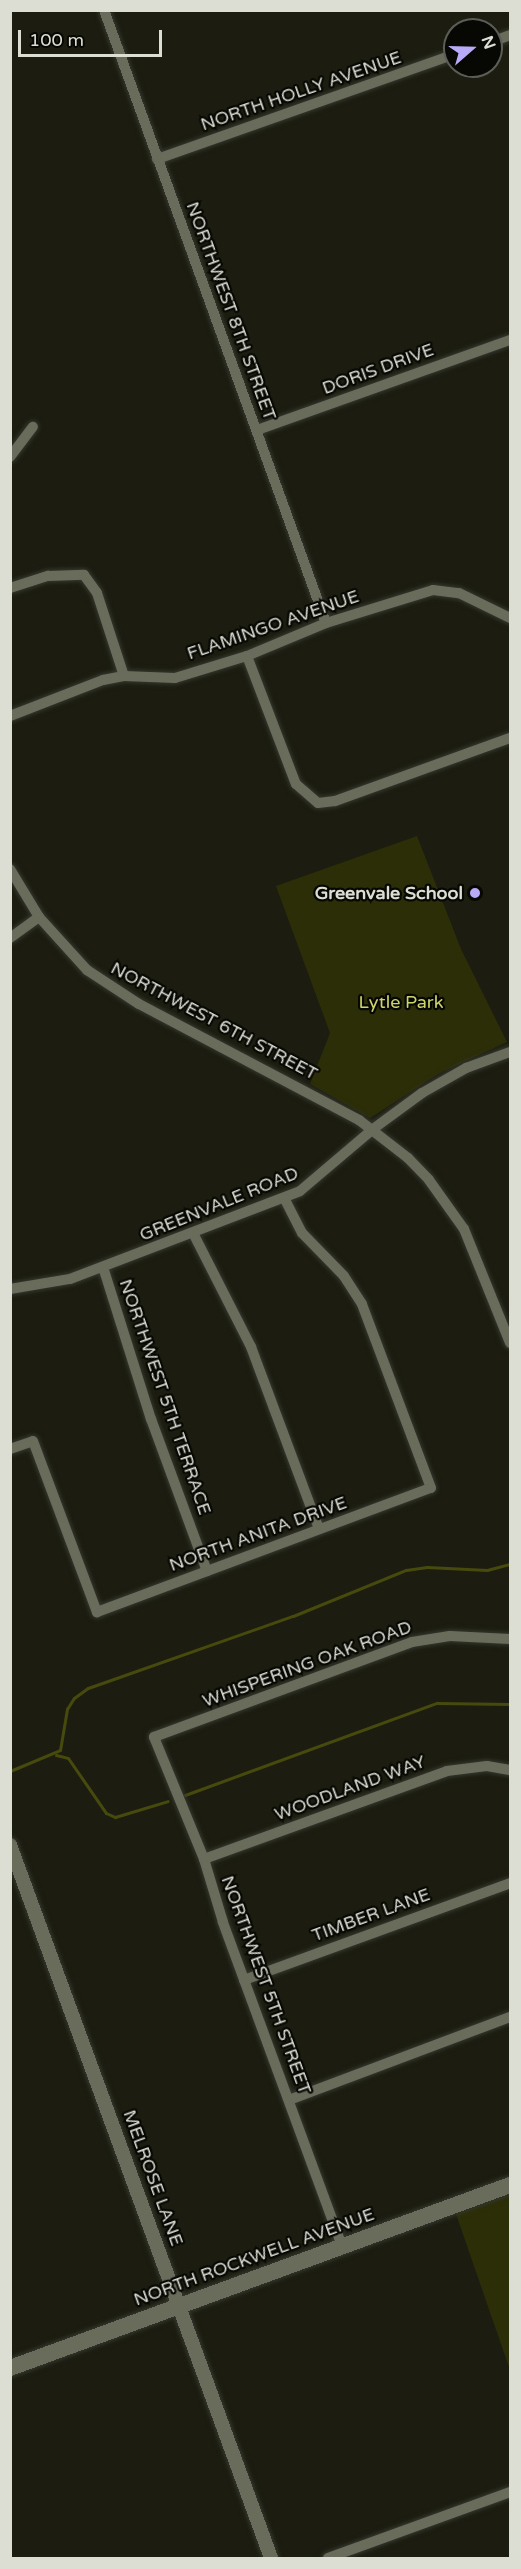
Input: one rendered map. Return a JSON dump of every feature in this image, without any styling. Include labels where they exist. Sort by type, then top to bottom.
[{"type":"main road","name":"NORTH ROCKWELL AVENUE","points":[[10,2368],[510,2185]]},
{"type":"street","name":"NORTHWEST 8TH STREET","points":[[104,10],[326,622]]},
{"type":"street","name":"NORTH HOLLY AVENUE","points":[[157,159],[443,58]]},
{"type":"street","name":"DORIS DRIVE","points":[[257,430],[510,340]]},
{"type":"street","points":[[10,457],[33,427]]},
{"type":"street","points":[[10,588],[48,576],[84,574],[97,593],[124,676]]},
{"type":"street","name":"FLAMINGO AVENUE","points":[[10,716],[103,680],[124,676],[175,678],[247,656],[326,622],[433,590],[459,593],[510,618]]},
{"type":"street","points":[[247,656],[296,784],[318,803],[510,738]]},
{"type":"street","name":"NORTHWEST 6TH STREET","points":[[10,869],[39,917],[87,970],[105,983],[373,1129],[408,1158],[448,1205],[477,1253],[510,1342]]},
{"type":"street","points":[[10,938],[39,917]]},
{"type":"street","name":"GREENVALE ROAD","points":[[10,1289],[70,1279],[284,1198],[314,1183],[373,1129],[444,1079],[510,1053]]},
{"type":"street","name":"NORTH ANITA DRIVE","points":[[10,1449],[33,1441],[97,1612],[431,1488],[362,1304],[344,1276],[291,1218],[284,1198]]},
{"type":"street","points":[[193,1233],[251,1347],[319,1529]]},
{"type":"street","name":"NORTHWEST 5TH TERRACE","points":[[104,1267],[151,1419],[207,1571]]},
{"type":"street","name":"WHISPERING OAK ROAD","points":[[154,1737],[412,1642],[450,1636],[510,1639]]},
{"type":"street","name":"NORTHWEST 5TH STREET","points":[[154,1737],[204,1859],[244,1980],[342,2246]]},
{"type":"street","name":"WOODLAND WAY","points":[[204,1859],[447,1771],[487,1766],[510,1770]]},
{"type":"street","name":"MELROSE LANE","points":[[10,1845],[271,2559]]},
{"type":"street","name":"TIMBER LANE","points":[[244,1980],[510,1883]]},
{"type":"street","points":[[289,2100],[510,2017]]},
{"type":"street","points":[[328,2559],[510,2492]]},
{"type":"green space","name":"Lytle Park","points":[[417,836],[461,949],[507,1042],[438,1074],[370,1118],[310,1084],[330,1033],[276,886]]},
{"type":"green space","points":[[510,2194],[510,2370],[456,2214]]},
{"type":"waterway","points":[[10,1771],[60,1750],[67,1709],[74,1698],[88,1688],[293,1616],[406,1570],[427,1567],[487,1570],[510,1564]]},
{"type":"waterway","points":[[185,1795],[437,1703],[510,1704]]},
{"type":"waterway","points":[[56,1755],[68,1758],[106,1813],[115,1817],[168,1801]]},
{"type":"place","name":"Greenvale School","points":[[475,893]]}]
